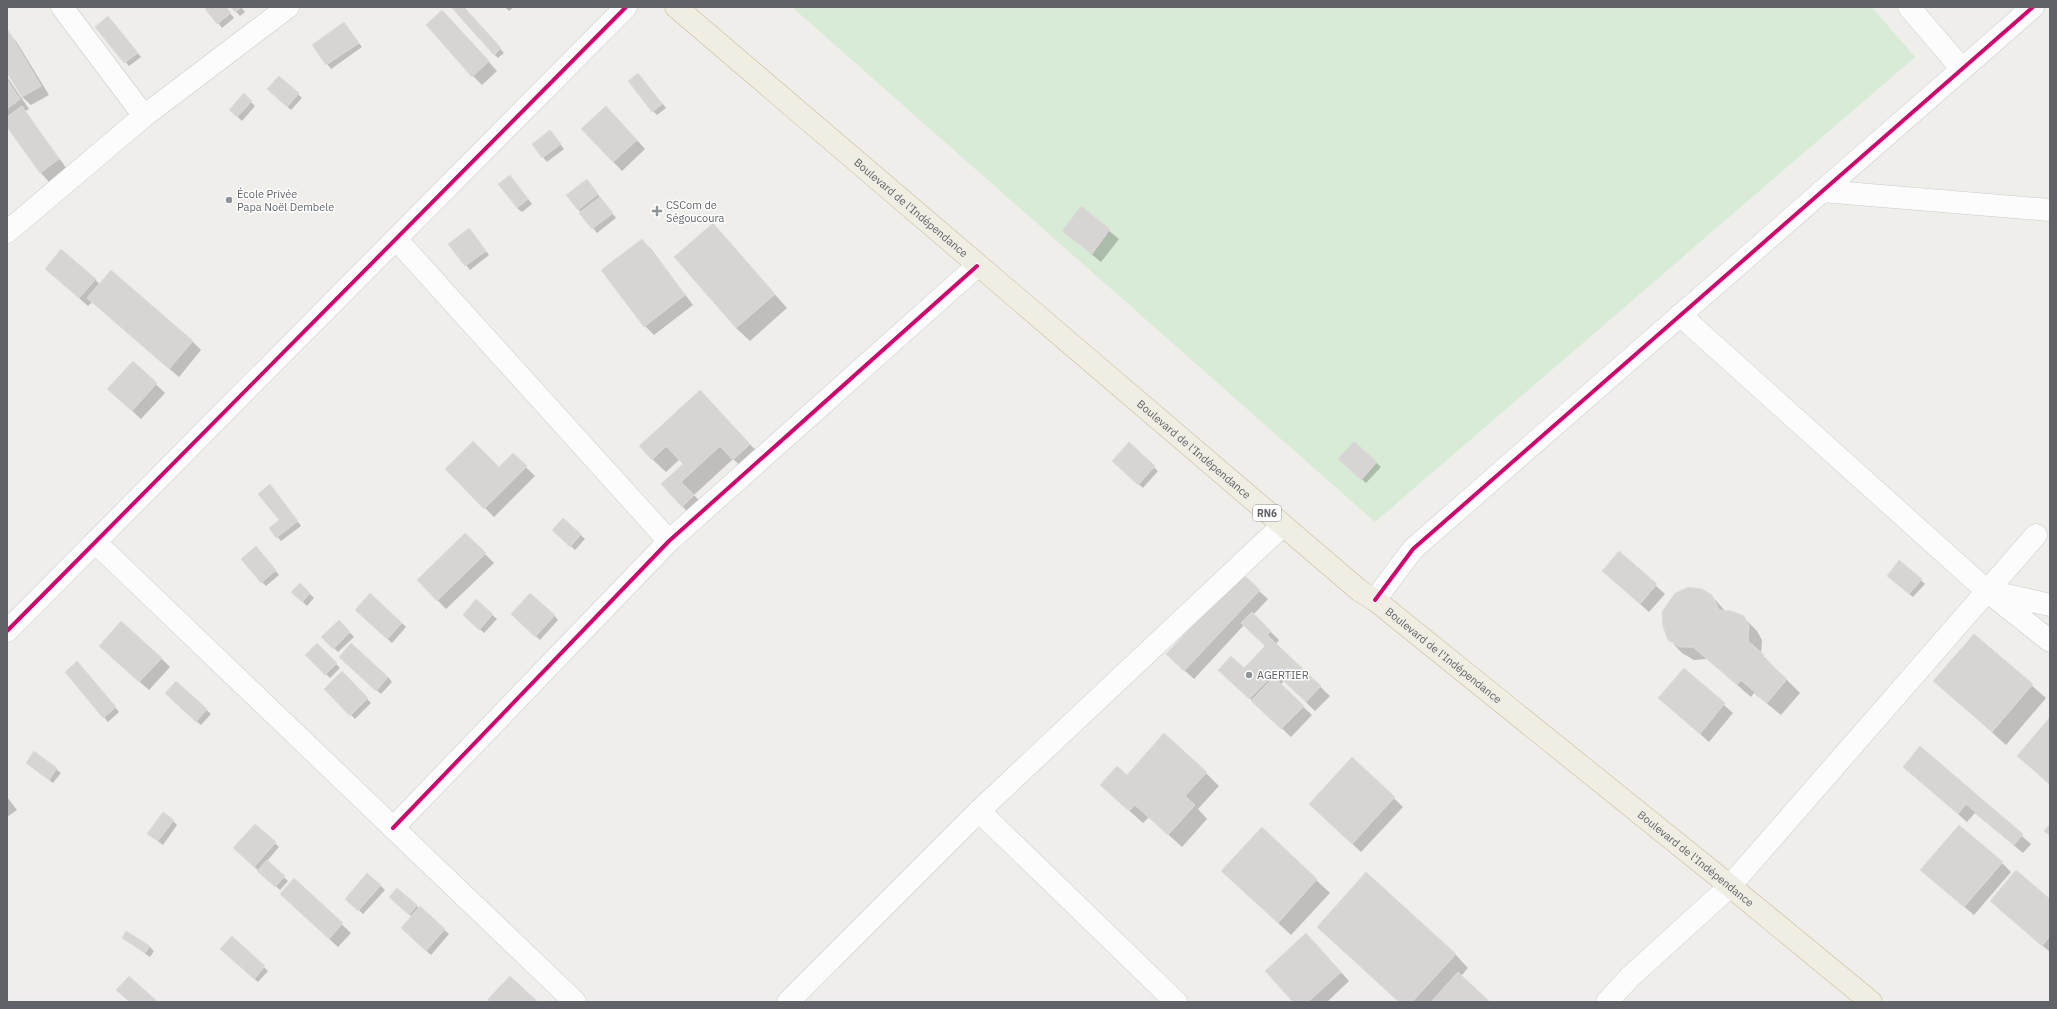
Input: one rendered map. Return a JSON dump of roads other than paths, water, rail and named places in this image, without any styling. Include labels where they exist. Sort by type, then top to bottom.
[{"type":"highway","name":"Boulevard de l'Indépendance","points":[[687,11],[977,266],[1282,526],[1360,591],[1375,600],[1730,886],[1871,1002]]},
{"type":"street","points":[[62,7],[144,116]]},
{"type":"street","points":[[7,232],[144,116],[288,7]]},
{"type":"street","points":[[7,631],[626,7]]},
{"type":"street","points":[[1909,7],[1962,69]]},
{"type":"street","points":[[1375,600],[1413,549],[2033,7]]},
{"type":"street","points":[[1822,191],[2050,210]]},
{"type":"street","points":[[396,239],[669,541]]},
{"type":"street","points":[[393,828],[669,541],[977,266]]},
{"type":"street","points":[[1680,315],[1987,591],[2050,641]]},
{"type":"street","points":[[788,1002],[979,811],[1282,526]]},
{"type":"street","points":[[1607,1002],[1630,977],[1730,886],[2036,535]]},
{"type":"street","points":[[95,542],[575,1002]]},
{"type":"street","points":[[1987,591],[2050,605]]},
{"type":"street","points":[[979,811],[1176,1002]]},
{"type":"place","name":"École Privée Papa Noël Dembele","points":[[229,200]]},
{"type":"place","name":"CSCom de Ségoucoura","points":[[657,211]]},
{"type":"place","name":"AGERTIER","points":[[1249,675]]}]
